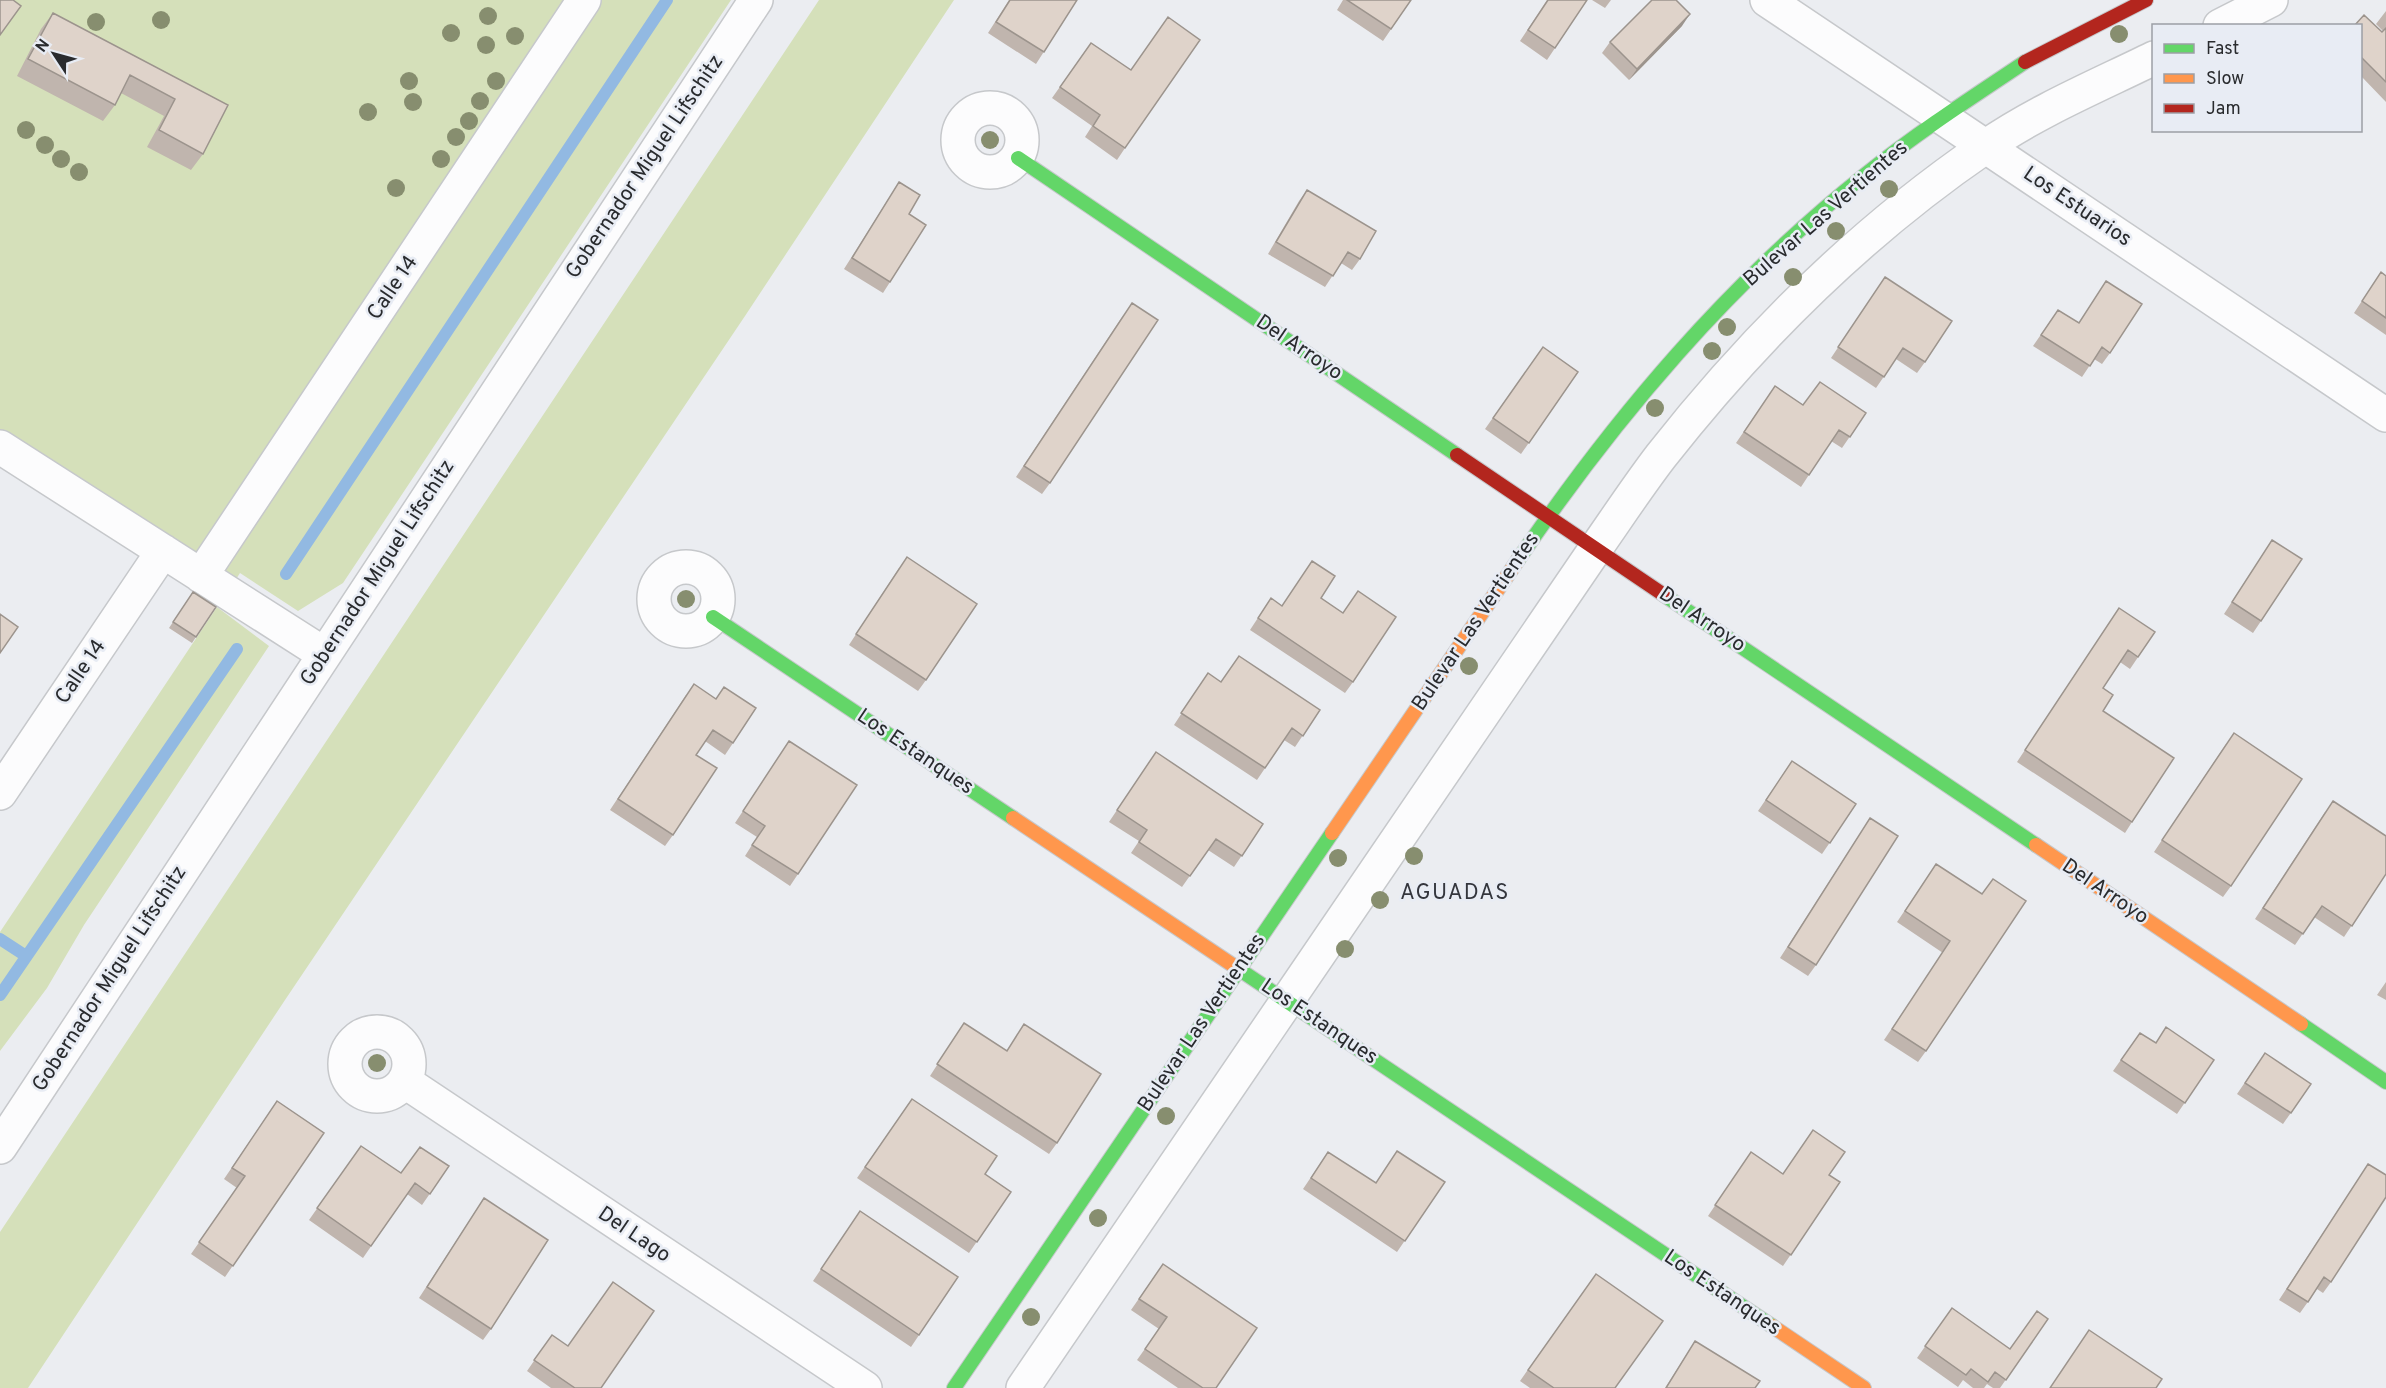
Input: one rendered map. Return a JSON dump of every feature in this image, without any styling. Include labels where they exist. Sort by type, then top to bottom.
[{"type":"street","name":"Calle 14","points":[[201,576],[584,0]]},
{"type":"street","name":"Gobernador Miguel Lifschitz","points":[[0,1147],[756,0]]},
{"type":"street","name":"Los Estuarios","points":[[1767,0],[2386,415]]},
{"type":"street","name":"Bulevar Las Vertientes","points":[[954,1388],[1548,516],[1603,441],[1655,378],[1726,300],[1794,235],[1866,174],[1942,117],[2034,56],[2145,0]]},
{"type":"street","points":[[2224,24],[2271,0]]},
{"type":"street","points":[[1023,1388],[1596,548],[1660,457],[1732,370],[1811,290],[1854,252],[1896,215],[1986,146],[2044,112],[2152,59]]},
{"type":"street","name":"Del Arroyo","points":[[1017,158],[2386,1082]]},
{"type":"street","points":[[0,447],[324,654]]},
{"type":"street","name":"Calle 14","points":[[0,793],[163,551]]},
{"type":"street","name":"Los Estanques","points":[[714,617],[1864,1388]]},
{"type":"street","name":"Del Lago","points":[[404,1081],[865,1388]]},
{"type":"green space","points":[[0,0],[731,0],[343,583],[298,611],[240,573],[227,593],[0,447]]},
{"type":"green space","points":[[819,0],[954,0],[28,1388],[0,1388],[0,1232]]},
{"type":"green space","points":[[217,607],[269,646],[84,925],[47,988],[0,1051],[0,932]]},
{"type":"building","points":[[0,0],[13,0],[21,6],[0,35]]},
{"type":"building","points":[[1010,0],[1077,0],[1044,52],[996,22]]},
{"type":"building","points":[[1347,0],[1411,0],[1391,29]]},
{"type":"building","points":[[1548,0],[1587,0],[1555,48],[1528,30]]},
{"type":"building","points":[[1652,0],[1676,0],[1690,14],[1637,69],[1610,42]]},
{"type":"building","points":[[53,13],[228,105],[203,154],[159,130],[175,99],[130,75],[115,105],[28,59]]},
{"type":"building","points":[[2364,15],[2382,32],[2386,28],[2386,82],[2362,58],[2362,24],[2356,24]]},
{"type":"building","points":[[1168,17],[1200,40],[1125,148],[1093,126],[1100,115],[1060,87],[1091,43],[1131,70]]},
{"type":"building","points":[[899,182],[920,195],[909,214],[926,225],[890,282],[852,258]]},
{"type":"building","points":[[1307,190],[1376,231],[1360,259],[1348,252],[1333,276],[1276,242]]},
{"type":"building","points":[[2381,272],[2386,276],[2386,318],[2362,301]]},
{"type":"building","points":[[1885,277],[1952,321],[1925,362],[1903,348],[1884,377],[1838,347]]},
{"type":"building","points":[[2106,281],[2142,304],[2110,353],[2102,347],[2090,366],[2041,335],[2058,310],[2079,323]]},
{"type":"building","points":[[1132,303],[1158,320],[1050,483],[1024,466]]},
{"type":"building","points":[[1543,347],[1578,372],[1529,443],[1493,418]]},
{"type":"building","points":[[1820,382],[1866,413],[1850,437],[1839,430],[1809,475],[1744,432],[1775,386],[1803,405]]},
{"type":"building","points":[[2272,540],[2302,559],[2261,621],[2232,602]]},
{"type":"building","points":[[907,557],[977,604],[926,680],[856,634]]},
{"type":"building","points":[[1312,561],[1335,576],[1321,598],[1343,613],[1358,591],[1396,617],[1353,682],[1258,618],[1271,598],[1282,606]]},
{"type":"building","points":[[193,592],[216,607],[196,637],[173,622]]},
{"type":"building","points":[[2119,608],[2155,632],[2138,657],[2128,650],[2103,688],[2113,695],[2103,711],[2174,758],[2132,822],[2025,750]]},
{"type":"building","points":[[0,614],[18,627],[0,653]]},
{"type":"building","points":[[1239,656],[1320,710],[1303,736],[1292,728],[1265,768],[1181,713],[1208,673],[1221,682]]},
{"type":"building","points":[[694,684],[716,699],[724,687],[756,708],[733,743],[713,730],[696,755],[717,768],[673,835],[618,799]]},
{"type":"building","points":[[2234,733],[2302,779],[2231,886],[2162,840]]},
{"type":"building","points":[[789,741],[857,785],[798,874],[752,845],[765,826],[743,811]]},
{"type":"building","points":[[1156,752],[1263,824],[1242,856],[1216,839],[1190,876],[1139,842],[1147,830],[1117,810]]},
{"type":"building","points":[[1792,761],[1856,804],[1830,843],[1766,800]]},
{"type":"building","points":[[2333,801],[2386,836],[2386,874],[2352,926],[2322,906],[2303,934],[2263,908]]},
{"type":"building","points":[[1870,818],[1898,836],[1816,965],[1788,947]]},
{"type":"building","points":[[1936,864],[1982,894],[1993,879],[2026,901],[1926,1051],[1892,1029],[1950,941],[1905,911]]},
{"type":"building","points":[[964,1023],[1007,1051],[1024,1024],[1101,1074],[1057,1143],[937,1064]]},
{"type":"building","points":[[2166,1027],[2214,1060],[2185,1103],[2121,1060],[2140,1033],[2156,1043]]},
{"type":"building","points":[[2265,1053],[2311,1084],[2291,1113],[2245,1083]]},
{"type":"building","points":[[912,1099],[997,1156],[985,1174],[1011,1192],[977,1242],[865,1167]]},
{"type":"building","points":[[277,1101],[324,1133],[233,1266],[199,1242],[245,1176],[232,1168]]},
{"type":"building","points":[[1813,1130],[1845,1152],[1829,1175],[1840,1182],[1791,1255],[1715,1205],[1751,1152],[1783,1174]]},
{"type":"building","points":[[361,1146],[401,1173],[420,1147],[449,1166],[430,1194],[415,1183],[371,1246],[317,1208]]},
{"type":"building","points":[[1397,1151],[1445,1182],[1405,1241],[1311,1178],[1328,1152],[1376,1183]]},
{"type":"building","points":[[2368,1164],[2386,1175],[2386,1197],[2331,1282],[2324,1277],[2308,1302],[2287,1289]]},
{"type":"building","points":[[484,1198],[548,1240],[491,1329],[427,1287]]},
{"type":"building","points":[[860,1211],[958,1277],[919,1335],[821,1269]]},
{"type":"building","points":[[1163,1264],[1257,1328],[1216,1388],[1203,1388],[1145,1349],[1167,1317],[1139,1299]]},
{"type":"building","points":[[1596,1274],[1663,1321],[1615,1388],[1554,1388],[1528,1370]]},
{"type":"building","points":[[613,1282],[654,1311],[601,1388],[575,1388],[534,1360],[552,1335],[568,1346]]},
{"type":"building","points":[[1952,1308],[2010,1349],[2037,1311],[2048,1319],[2006,1380],[1995,1372],[1988,1382],[1971,1369],[1966,1375],[1925,1346]]},
{"type":"building","points":[[2089,1330],[2162,1379],[2156,1388],[2050,1388]]},
{"type":"building","points":[[1695,1341],[1760,1381],[1755,1388],[1666,1388]]},
{"type":"waterway","points":[[286,574],[667,0]]},
{"type":"waterway","points":[[0,995],[237,649]]},
{"type":"waterway","points":[[0,939],[26,956]]},
{"type":"traffic: fast","points":[[1518,560],[1635,403],[1722,306],[1768,260],[1816,216],[1885,159],[2025,62]]},
{"type":"traffic: fast","points":[[1018,158],[1457,455]]},
{"type":"traffic: fast","points":[[1664,595],[2036,845]]},
{"type":"traffic: fast","points":[[713,617],[1013,818]]},
{"type":"traffic: fast","points":[[954,1388],[1332,833]]},
{"type":"traffic: fast","points":[[1234,966],[1772,1326]]},
{"type":"traffic: fast","points":[[2301,1024],[2386,1082]]},
{"type":"traffic: slow","points":[[1332,833],[1518,560]]},
{"type":"traffic: slow","points":[[1013,818],[1234,966]]},
{"type":"traffic: slow","points":[[2036,845],[2301,1024]]},
{"type":"traffic: slow","points":[[1772,1326],[1864,1388]]},
{"type":"traffic: jam","points":[[2025,62],[2146,0]]},
{"type":"traffic: jam","points":[[1457,455],[1664,595]]},
{"type":"district","name":"AGUADAS","points":[[1455,893]]}]
